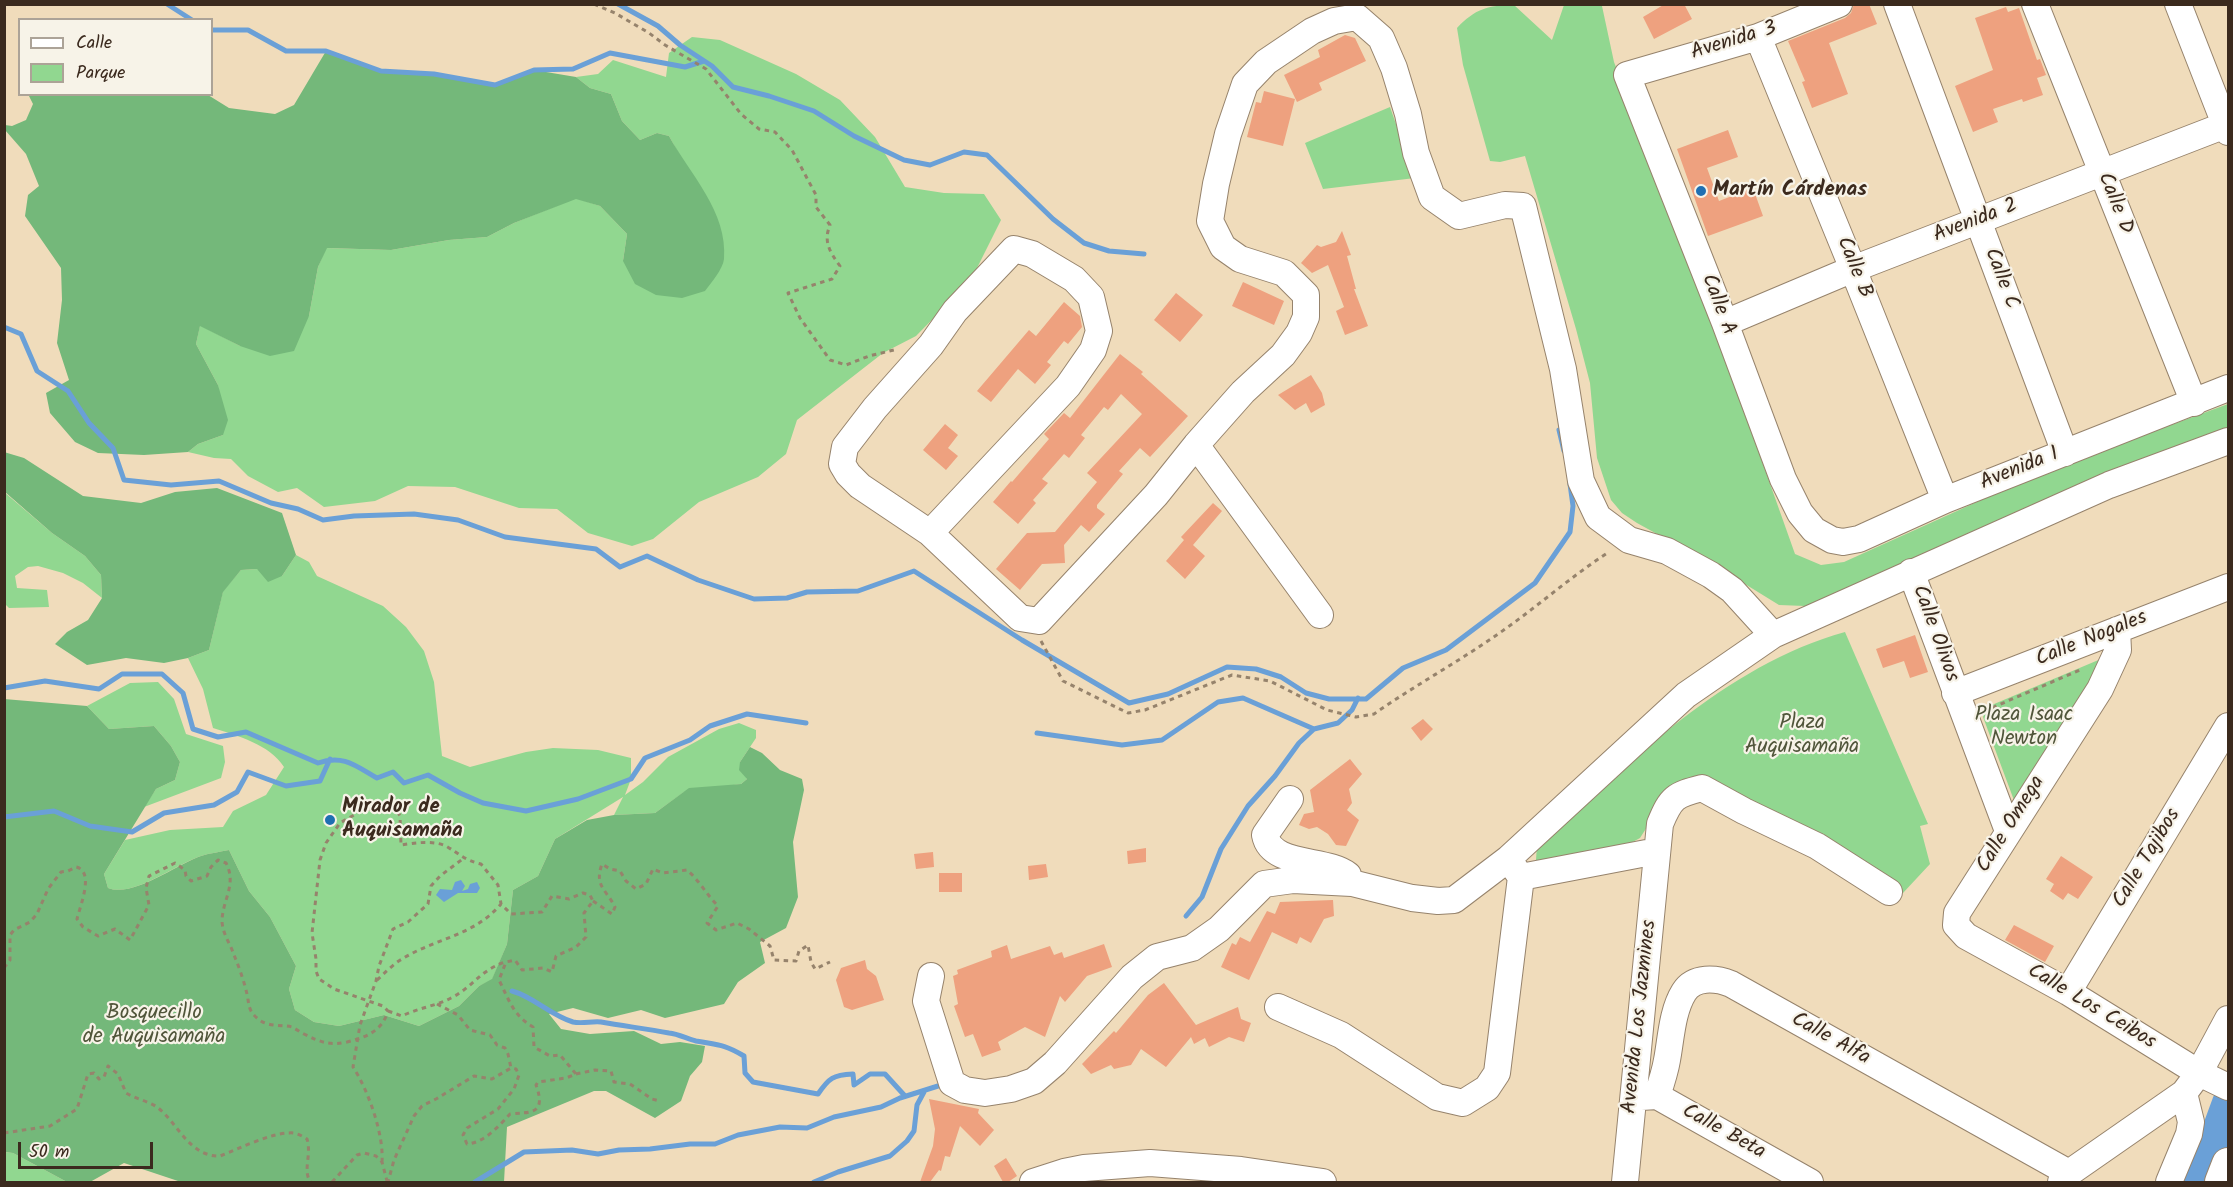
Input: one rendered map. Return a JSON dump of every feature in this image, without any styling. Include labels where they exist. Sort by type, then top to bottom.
[{"type":"main road","points":[[2221,1182],[2229,1164]]},
{"type":"street","name":"Avenida 3","points":[[1627,75],[1758,38],[1839,4]]},
{"type":"street","name":"Calle C","points":[[1897,4],[2065,453]]},
{"type":"street","name":"Calle D","points":[[2035,4],[2194,403]]},
{"type":"street","points":[[2178,4],[2228,127]]},
{"type":"street","points":[[930,533],[1068,386],[1093,350],[1099,331],[1091,297],[1074,279],[1032,254],[1014,249],[995,266],[955,311],[931,345],[875,408],[845,447],[842,464],[854,480],[885,505],[930,533],[1020,618],[1039,621],[1156,495],[1196,445],[1244,392],[1283,355],[1299,333],[1305,317],[1306,295],[1284,273],[1240,259],[1223,247],[1210,221],[1228,134],[1245,84],[1266,62],[1312,31],[1334,21],[1357,17],[1381,38],[1394,68],[1408,114],[1416,153],[1432,197],[1459,216],[1494,208],[1523,206],[1563,369],[1581,482],[1598,517],[1629,540],[1667,550],[1712,575],[1732,590],[1773,635]]},
{"type":"street","name":"Calle B","points":[[1758,38],[1853,269],[1944,500]]},
{"type":"street","name":"Calle A","points":[[1627,75],[1725,323],[1783,478],[1800,513],[1814,530]]},
{"type":"street","name":"Avenida 2","points":[[1725,323],[1853,269],[2228,127]]},
{"type":"street","name":"Avenida 1","points":[[1814,530],[1832,540],[1843,542],[1858,539],[1944,500],[2229,388]]},
{"type":"street","points":[[931,976],[926,1001],[952,1083],[965,1090],[985,1093],[1011,1089],[1034,1081],[1055,1063],[1132,977],[1157,957],[1192,948],[1219,930],[1264,884],[1293,880],[1352,883],[1412,898],[1454,900],[1514,868],[1686,695],[1773,635],[2109,485],[2229,441]]},
{"type":"street","points":[[1196,445],[1320,615]]},
{"type":"street","name":"Calle Olivos","points":[[1911,572],[2008,831]]},
{"type":"street","name":"Calle Nogales","points":[[1955,693],[2229,587]]},
{"type":"street","name":"Calle Omega","points":[[1956,925],[1957,913],[2100,689],[2118,650],[2117,630]]},
{"type":"street","name":"Calle Tajibos","points":[[2068,992],[2229,726]]},
{"type":"street","points":[[1514,868],[1657,851],[1660,824],[1668,804],[1682,793],[1702,788],[1817,846],[1889,892]]},
{"type":"street","points":[[1290,799],[1265,835],[1267,844],[1280,854],[1347,873],[1352,883]]},
{"type":"street","name":"Avenida Los Jazmines","points":[[1625,1182],[1645,1097],[1657,851]]},
{"type":"street","points":[[1278,1006],[1341,1035],[1437,1097],[1463,1103],[1487,1088],[1497,1073],[1514,868]]},
{"type":"street","name":"Calle Los Ceibos","points":[[1956,925],[1966,936],[2068,992],[2216,1081]]},
{"type":"street","name":"Calle Alfa","points":[[1645,1097],[1667,1064],[1677,1011],[1685,991],[1702,980],[1719,980],[1731,984],[2065,1178]]},
{"type":"street","points":[[2065,1178],[2184,1093],[2216,1081],[2229,1019]]},
{"type":"street","points":[[2169,1182],[2189,1134],[2191,1122],[2184,1093]]},
{"type":"street","name":"Calle Beta","points":[[1645,1097],[1810,1182]]},
{"type":"street","points":[[1125,1176],[1150,1163],[1240,1176],[1323,1182]]},
{"type":"street","points":[[1039,1181],[1084,1168],[1125,1176],[1189,1182]]},
{"type":"path","points":[[594,4],[615,13],[706,69],[741,114],[759,129],[776,132],[792,150],[816,195],[816,207],[830,225],[825,237],[829,250],[840,266],[832,279],[788,293],[800,318],[830,360],[846,365],[869,356],[898,349],[903,353]]},
{"type":"path","points":[[1039,638],[1063,681],[1128,713],[1145,710],[1232,675],[1270,681],[1327,710],[1356,717],[1374,714],[1500,633],[1581,570],[1629,540]]},
{"type":"path","points":[[1986,717],[1989,709],[2080,669]]},
{"type":"path","points":[[592,902],[584,913],[586,937],[576,947],[556,956],[552,972],[543,968],[522,970],[515,960],[506,962],[490,967],[458,994],[402,1016],[388,1011],[383,1006],[327,985],[316,971],[312,933],[320,860],[326,843],[340,823],[361,811],[394,805],[400,816],[401,844],[444,845],[469,862],[481,864],[498,885],[501,904],[511,914],[542,912],[552,896],[569,899],[583,893],[590,895],[592,902],[612,914],[615,907],[612,900],[603,892],[598,875],[602,864],[620,871],[626,881],[636,889],[646,884],[653,869],[663,873],[687,870],[696,877],[701,888],[718,906],[707,923],[716,930],[737,923],[749,929],[770,946],[774,960],[796,961],[799,951],[808,945],[811,962],[815,969],[830,962]]},
{"type":"path","points":[[387,1182],[382,1162],[383,1148],[374,1115],[362,1080],[353,1067],[360,1025],[393,929],[408,922],[428,904],[431,886],[440,876],[464,858]]},
{"type":"path","points":[[4,968],[10,960],[10,935],[14,930],[30,922],[37,914],[48,889],[61,872],[76,867],[82,868],[85,872],[85,892],[77,919],[83,927],[98,936],[115,929],[130,940],[149,905],[146,888],[149,876],[176,863],[185,870],[186,876],[191,880],[198,879],[207,876],[211,867],[218,860],[226,863],[230,871],[231,886],[222,921],[225,936],[234,953],[249,1008],[256,1018],[277,1027],[292,1027],[329,1045],[358,1039],[381,1027],[388,1011]]},
{"type":"path","points":[[376,981],[402,959],[477,926],[490,917],[501,904]]},
{"type":"path","points":[[506,962],[499,980],[513,1010],[521,1020],[532,1027],[534,1047],[550,1056],[560,1055],[576,1074]]},
{"type":"path","points":[[436,1004],[458,1015],[470,1030],[490,1035],[497,1045],[505,1048],[511,1068]]},
{"type":"path","points":[[4,1134],[50,1126],[77,1109],[88,1074],[94,1073],[99,1079],[104,1077],[108,1066],[118,1074],[126,1093],[155,1106],[191,1144],[210,1156],[220,1156],[291,1132],[308,1139],[310,1150],[307,1178],[311,1182]]},
{"type":"path","points":[[387,1182],[394,1160],[414,1116],[422,1106],[474,1076],[492,1079],[511,1068],[516,1069],[519,1076],[514,1089],[498,1109],[467,1128],[463,1135],[467,1144],[474,1144],[510,1114],[528,1114],[536,1110],[539,1102],[536,1085],[538,1082],[566,1078],[595,1070],[611,1071],[614,1082],[630,1084],[652,1099],[660,1101]]},
{"type":"path","points":[[332,1182],[357,1155],[370,1153],[382,1162]]},
{"type":"green space","points":[[1514,5],[1552,40],[1564,5],[1602,6],[1614,62],[1690,259],[1795,554],[1821,565],[1844,562],[2041,473],[2228,404],[2228,429],[1828,600],[1805,606],[1779,605],[1719,568],[1637,523],[1622,513],[1611,500],[1597,458],[1590,383],[1525,156],[1500,162],[1490,161],[1463,65],[1457,28],[1482,9]]},
{"type":"green space","points":[[692,37],[720,40],[796,74],[840,100],[875,137],[905,187],[944,193],[984,194],[1001,220],[971,280],[916,336],[883,353],[797,420],[786,454],[758,477],[699,502],[653,539],[632,546],[588,533],[557,509],[519,508],[455,487],[408,486],[375,501],[324,507],[297,488],[278,492],[248,476],[231,459],[188,452],[198,444],[223,435],[218,385],[196,344],[200,325],[240,346],[309,316],[318,267],[326,248],[391,250],[449,240],[487,237],[514,223],[576,198],[600,206],[627,234],[623,261],[680,156],[669,136],[657,133],[640,140],[622,121],[611,94],[590,88],[576,77],[598,74],[613,60],[666,77],[669,53]]},
{"type":"green space","points":[[326,51],[380,71],[434,74],[495,85],[534,70],[576,77],[590,88],[611,94],[622,121],[640,140],[657,133],[669,136],[714,209],[724,242],[723,263],[705,291],[682,298],[656,295],[635,284],[623,261],[627,234],[600,206],[576,199],[514,223],[487,237],[449,240],[391,250],[327,248],[318,267],[309,316],[294,351],[270,356],[240,346],[200,326],[196,344],[218,385],[228,420],[223,435],[198,444],[188,452],[144,455],[98,453],[75,442],[50,413],[46,393],[69,380],[57,343],[62,300],[61,268],[25,216],[28,195],[39,186],[26,154],[5,130],[5,125],[12,126],[26,120],[33,104],[29,96],[210,96],[229,108],[275,114],[294,105]]},
{"type":"green space","points":[[1390,107],[1415,178],[1323,189],[1305,143]]},
{"type":"green space","points":[[4,452],[24,458],[83,496],[141,503],[175,492],[217,488],[282,513],[296,555],[282,576],[268,582],[257,569],[241,570],[223,592],[209,650],[188,658],[164,663],[126,658],[87,665],[55,644],[67,632],[88,620],[102,598],[101,575],[85,556],[52,533],[5,492]]},
{"type":"green space","points":[[4,492],[52,533],[85,556],[101,575],[102,598],[83,583],[63,573],[38,566],[28,567],[15,576],[17,588],[47,590],[49,607],[9,608],[5,604]]},
{"type":"green space","points":[[296,555],[309,562],[317,576],[383,606],[406,627],[424,651],[434,682],[442,756],[470,767],[526,752],[553,748],[598,750],[631,758],[631,779],[625,795],[643,782],[668,757],[719,729],[739,723],[756,730],[756,738],[740,762],[747,779],[741,784],[684,792],[655,813],[614,815],[623,797],[555,839],[538,876],[513,890],[507,944],[492,980],[479,986],[459,1006],[419,1026],[384,1015],[339,1026],[314,1022],[295,1010],[289,989],[296,966],[270,917],[249,891],[229,850],[201,856],[130,888],[118,890],[108,888],[104,874],[125,840],[170,830],[223,827],[233,811],[266,795],[284,767],[278,759],[262,747],[213,728],[203,689],[188,658],[209,650],[223,591],[241,570],[257,569],[282,576]]},
{"type":"green space","name":"Plaza Auquisamaña","points":[[1845,632],[1928,824],[1920,826],[1930,864],[1903,893],[1808,832],[1709,779],[1647,827],[1640,838],[1627,845],[1545,864],[1536,860],[1537,845],[1680,720],[1759,668],[1801,647]]},
{"type":"green space","name":"Plaza Isaac Newton","points":[[2115,653],[2015,803],[1983,717],[1987,707]]},
{"type":"green space","points":[[158,682],[174,699],[186,734],[223,746],[225,762],[221,778],[144,807],[156,789],[175,780],[180,762],[171,746],[154,726],[109,729],[87,706],[130,683]]},
{"type":"green space","name":"Bosquecillo de Auquisamaña","points":[[4,699],[87,706],[109,729],[154,726],[171,746],[180,762],[175,780],[156,789],[104,874],[108,888],[118,890],[130,888],[155,879],[201,856],[229,850],[249,891],[270,917],[296,966],[289,989],[295,1010],[314,1022],[339,1026],[384,1015],[419,1026],[459,1006],[479,986],[492,979],[507,944],[513,890],[538,876],[555,839],[587,820],[614,815],[655,813],[689,788],[741,784],[747,779],[739,770],[740,762],[750,747],[762,753],[780,770],[802,779],[804,790],[793,842],[798,897],[786,928],[760,942],[765,963],[738,982],[724,1004],[665,1018],[641,1010],[608,1018],[573,1008],[549,1014],[561,1029],[590,1034],[634,1031],[661,1044],[680,1042],[705,1046],[702,1062],[690,1076],[681,1101],[655,1118],[606,1091],[594,1091],[507,1127],[504,1182],[181,1182],[124,1163],[90,1182],[67,1182],[13,1153],[5,1152]]},
{"type":"green space","points":[[4,1152],[13,1153],[67,1182],[5,1182]]},
{"type":"water","points":[[461,880],[465,886],[462,891],[468,889],[470,884],[477,882],[480,888],[477,893],[458,893],[444,902],[436,895],[440,889],[452,890],[455,882]]},
{"type":"building","points":[[1665,4],[1684,4],[1692,19],[1654,39],[1643,17]]},
{"type":"building","points":[[1854,4],[1869,4],[1877,24],[1829,43],[1848,94],[1812,108],[1802,82],[1805,81],[1788,41],[1845,18],[1851,13]]},
{"type":"building","points":[[2006,7],[2008,12],[2019,8],[2037,60],[2040,59],[2046,75],[2037,78],[2043,95],[2023,102],[2022,99],[1993,109],[1998,122],[1973,132],[1955,86],[1993,70],[1975,18]]},
{"type":"building","points":[[1345,35],[1355,38],[1366,61],[1319,83],[1322,90],[1297,102],[1284,75],[1320,57],[1318,50]]},
{"type":"building","points":[[1264,91],[1295,99],[1283,146],[1247,137],[1256,102],[1261,103]]},
{"type":"building","points":[[1728,130],[1738,157],[1707,168],[1719,201],[1753,188],[1763,216],[1708,236],[1677,149]]},
{"type":"building","points":[[1342,231],[1351,255],[1347,256],[1356,289],[1354,289],[1368,326],[1345,335],[1336,311],[1344,307],[1328,265],[1312,273],[1301,263],[1317,245],[1321,247],[1336,242]]},
{"type":"building","points":[[1243,282],[1284,301],[1274,325],[1232,306]]},
{"type":"building","points":[[1176,293],[1203,315],[1180,342],[1154,320]]},
{"type":"building","points":[[1064,302],[1080,316],[1082,327],[1068,344],[1064,341],[1047,362],[1051,365],[1035,384],[1018,369],[991,402],[977,391],[1029,330],[1036,336]]},
{"type":"building","points":[[1120,354],[1143,372],[1141,374],[1188,416],[1150,457],[1140,448],[1119,471],[1123,474],[1097,505],[1097,508],[1105,514],[1089,532],[1081,525],[1064,545],[1065,563],[1042,564],[1020,590],[996,569],[1027,533],[1055,532],[1097,482],[1087,473],[1142,414],[1121,394],[1108,410],[1104,407],[1081,435],[1085,438],[1069,458],[1064,454],[1042,479],[1048,483],[1033,500],[1036,503],[1018,524],[993,502],[1049,439],[1044,434],[1064,413],[1070,418]]},
{"type":"building","points":[[1311,375],[1322,393],[1325,405],[1311,413],[1306,403],[1295,410],[1278,395]]},
{"type":"building","points":[[945,424],[958,435],[948,448],[958,456],[946,470],[923,450]]},
{"type":"building","points":[[1213,503],[1222,511],[1193,545],[1205,556],[1185,579],[1166,561],[1184,540],[1181,537]]},
{"type":"building","points":[[1915,635],[1928,672],[1910,678],[1904,661],[1883,668],[1876,649]]},
{"type":"building","points":[[1423,719],[1433,729],[1421,741],[1411,728]]},
{"type":"building","points":[[1350,759],[1362,774],[1349,789],[1352,803],[1347,810],[1359,820],[1346,846],[1336,845],[1328,834],[1317,827],[1309,829],[1299,825],[1304,814],[1314,812],[1310,790]]},
{"type":"building","points":[[1146,848],[1146,862],[1128,864],[1127,851]]},
{"type":"building","points":[[933,852],[934,867],[916,869],[914,854]]},
{"type":"building","points":[[2061,856],[2093,877],[2078,899],[2068,893],[2063,900],[2050,891],[2054,884],[2046,879]]},
{"type":"building","points":[[1046,864],[1048,877],[1029,880],[1028,866]]},
{"type":"building","points":[[939,873],[962,873],[962,892],[939,892]]},
{"type":"building","points":[[1333,900],[1334,916],[1324,919],[1311,943],[1300,937],[1297,944],[1272,932],[1249,980],[1221,967],[1232,943],[1236,945],[1240,937],[1250,942],[1267,911],[1275,914],[1280,902]]},
{"type":"building","points":[[2014,925],[2054,946],[2045,962],[2005,940]]},
{"type":"building","points":[[1104,944],[1112,967],[1087,976],[1065,1002],[1060,996],[1045,1037],[1025,1027],[998,1042],[1001,1050],[982,1057],[973,1034],[965,1037],[954,1006],[958,1004],[953,976],[958,974],[957,970],[992,957],[991,951],[1007,945],[1011,959],[1050,946],[1054,955],[1062,952],[1064,958]]},
{"type":"building","points":[[865,960],[867,969],[876,976],[884,1000],[852,1010],[844,1007],[836,980],[841,968]]},
{"type":"building","points":[[1164,983],[1196,1025],[1238,1007],[1241,1019],[1251,1023],[1244,1042],[1229,1037],[1209,1047],[1205,1038],[1194,1044],[1191,1037],[1166,1067],[1141,1049],[1131,1065],[1114,1069],[1111,1065],[1091,1074],[1082,1064],[1114,1031],[1116,1033],[1148,995]]},
{"type":"building","points":[[929,1099],[979,1109],[978,1113],[994,1130],[980,1146],[960,1126],[950,1157],[945,1156],[941,1171],[939,1170],[930,1182],[920,1182],[933,1146],[935,1129]]},
{"type":"building","points":[[1006,1158],[1017,1176],[1008,1182],[1003,1182],[994,1166]]},
{"type":"waterway","points":[[167,4],[189,18]]},
{"type":"waterway","points":[[618,4],[658,26],[680,45],[712,66],[733,87],[814,111],[854,136],[904,160],[930,165],[964,152],[987,155],[1053,219],[1084,243],[1109,251],[1144,254]]},
{"type":"waterway","points":[[213,30],[248,30],[286,51],[326,51],[381,71],[434,74],[495,85],[534,70],[573,69],[610,53],[685,67],[704,61]]},
{"type":"waterway","points":[[4,327],[21,334],[37,371],[68,391],[89,423],[113,448],[124,480],[171,485],[219,481],[271,503],[298,509],[323,520],[354,516],[414,514],[458,520],[505,537],[596,549],[620,567],[647,556],[698,580],[754,599],[787,598],[807,592],[858,591],[914,571],[1022,640],[1129,703],[1168,694],[1227,667],[1256,669],[1281,677],[1306,693],[1329,699],[1366,699],[1403,668],[1446,650],[1535,583],[1570,532],[1573,506],[1570,484]]},
{"type":"waterway","points":[[1559,430],[1564,451]]},
{"type":"waterway","points":[[4,688],[45,681],[99,689],[122,674],[162,674],[183,693],[193,729],[218,737],[246,732],[318,763],[342,761],[377,778],[393,772],[404,783],[428,775],[483,803],[526,811],[578,799],[631,779],[645,758],[690,740],[710,726],[747,714],[806,723]]},
{"type":"waterway","points":[[1037,733],[1122,745],[1162,740],[1218,702],[1243,698],[1314,729]]},
{"type":"waterway","points":[[1186,916],[1202,897],[1221,849],[1248,806],[1275,776],[1299,743],[1314,729],[1338,723],[1352,710],[1358,698]]},
{"type":"waterway","points":[[4,817],[54,811],[90,826],[132,832],[164,813],[214,805],[237,792],[248,772],[286,786],[320,781],[330,759]]},
{"type":"waterway","points":[[512,991],[528,997],[573,1022],[601,1022],[652,1030],[726,1047],[744,1056],[745,1073],[753,1082],[818,1094],[825,1084],[841,1075],[853,1074],[854,1085],[870,1074],[885,1074],[905,1096]]},
{"type":"waterway","points":[[475,1182],[524,1152],[572,1150],[598,1154],[619,1150],[715,1144],[738,1135],[780,1127],[807,1128],[834,1117],[881,1107],[900,1098],[938,1086]]},
{"type":"waterway","points":[[814,1182],[890,1156],[907,1141],[914,1131],[917,1105],[924,1092]]},
{"type":"waterway","points":[[2199,1182],[2228,1103]]},
{"type":"place","name":"Martín Cárdenas","points":[[1701,191]]},
{"type":"place","name":"Mirador de Auquisamaña","points":[[330,820]]}]
